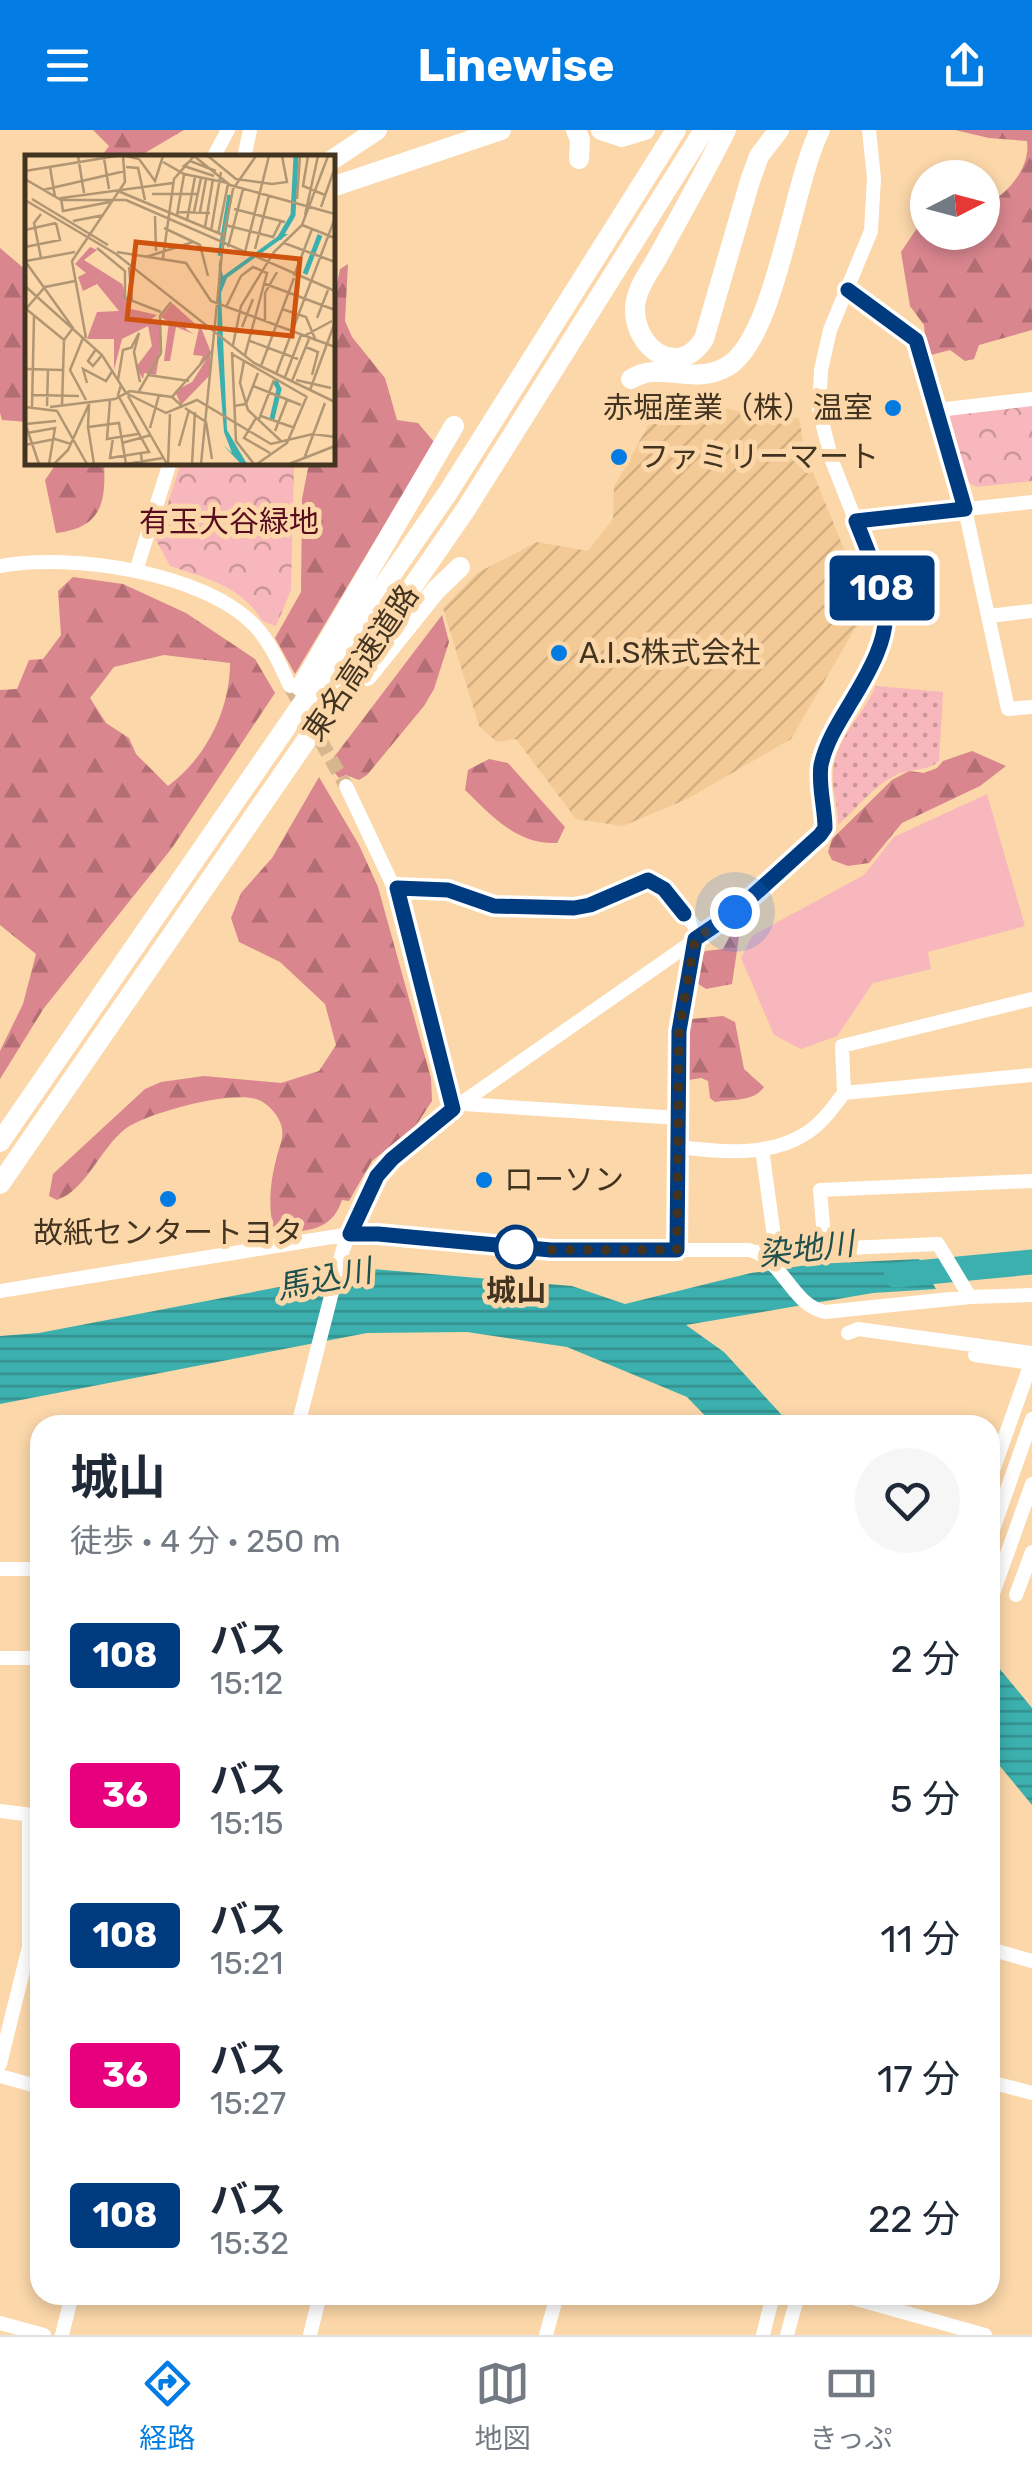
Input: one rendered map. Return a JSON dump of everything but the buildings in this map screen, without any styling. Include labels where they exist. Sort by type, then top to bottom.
[{"type":"highway","points":[[335,158],[377,130]]},
{"type":"highway","points":[[335,186],[502,130]]},
{"type":"highway","points":[[576,130],[579,159]]},
{"type":"highway","points":[[601,130],[622,137],[645,130]]},
{"type":"highway","name":"東名高速道路","points":[[0,1142],[446,494],[676,130]]},
{"type":"highway","name":"東名高速道路","points":[[0,1184],[466,509],[704,130]]},
{"type":"highway","points":[[726,130],[638,290],[637,324],[654,351],[665,357],[687,357],[704,340],[758,156],[779,130]]},
{"type":"highway","points":[[632,380],[656,371],[685,376],[715,373],[739,358],[756,332],[805,166],[820,130]]},
{"type":"highway","points":[[221,822],[454,426]]},
{"type":"highway","points":[[264,803],[436,590],[460,567]]},
{"type":"street","points":[[216,155],[228,130]]},
{"type":"street","points":[[245,155],[250,130]]},
{"type":"street","points":[[300,1415],[343,1249],[377,1176],[392,1159],[458,1106],[735,912],[825,828],[821,766],[829,741],[882,648],[887,622],[883,590],[825,442],[819,410],[824,352],[864,251],[873,212],[869,130]]},
{"type":"street","points":[[848,290],[916,340],[965,509],[1008,710],[1032,707]]},
{"type":"street","points":[[938,410],[1032,400]]},
{"type":"street","points":[[136,571],[169,465]]},
{"type":"street","points":[[856,521],[1032,502]]},
{"type":"street","points":[[0,566],[70,561],[136,571],[198,592],[239,612],[264,637],[290,686]]},
{"type":"street","points":[[988,616],[1032,612]]},
{"type":"street","points":[[346,786],[397,888],[458,1106]]},
{"type":"street","points":[[397,888],[448,890],[494,906],[574,908],[648,880],[664,889],[698,937],[679,1031],[677,1250]]},
{"type":"street","points":[[844,1093],[842,1046],[1032,999]]},
{"type":"street","points":[[678,1146],[721,1152],[762,1149],[804,1135],[844,1093],[1032,1076]]},
{"type":"street","points":[[458,1106],[679,1118]]},
{"type":"street","points":[[762,1149],[774,1257],[809,1306],[837,1313],[970,1296],[1032,1295]]},
{"type":"street","points":[[826,1249],[820,1190],[1032,1181]]},
{"type":"street","points":[[0,1291],[350,1234],[378,1234],[551,1250],[757,1252],[774,1257],[826,1249],[938,1244],[970,1296]]},
{"type":"street","points":[[848,1333],[858,1329],[1032,1352]]},
{"type":"street","points":[[977,1345],[975,1356],[1031,1363],[1000,1451]]},
{"type":"street","points":[[1000,1510],[1032,1419]]},
{"type":"street","points":[[1000,1574],[1032,1484]]},
{"type":"street","points":[[1024,1596],[1032,1552]]},
{"type":"street","points":[[0,1569],[30,1570]]},
{"type":"street","points":[[0,1658],[30,1658]]},
{"type":"street","points":[[0,1811],[30,1815]]},
{"type":"street","points":[[0,2064],[29,1947],[30,1921]]},
{"type":"street","points":[[1000,1952],[1032,1960]]},
{"type":"street","points":[[0,2076],[30,2084]]},
{"type":"street","points":[[1000,2085],[1032,2093]]},
{"type":"street","points":[[62,2335],[70,2305]]},
{"type":"street","points":[[310,2335],[318,2305]]},
{"type":"street","points":[[546,2335],[554,2305]]},
{"type":"street","points":[[763,2335],[770,2305]]},
{"type":"street","points":[[788,2335],[796,2305]]},
{"type":"street","points":[[878,2305],[985,2335]]},
{"type":"street","points":[[0,2324],[44,2335]]},
{"type":"shaded area","name":"A.I.S株式会社","points":[[664,397],[756,415],[799,418],[805,453],[865,601],[864,621],[854,630],[791,739],[687,799],[623,826],[576,819],[516,739],[497,742],[479,726],[443,608],[477,573],[537,542],[588,551],[613,519],[614,487]]},
{"type":"green space","points":[[93,130],[184,130],[141,155],[102,155],[109,146]]},
{"type":"green space","points":[[955,130],[1032,130],[1032,330],[979,345],[974,359],[965,361],[950,350],[927,356],[924,325],[910,306],[901,252],[910,238],[910,250],[1000,250],[1000,196],[1021,171],[1027,141]]},
{"type":"green space","points":[[0,248],[25,269],[25,422],[2,420]]},
{"type":"green space","points":[[348,264],[345,321],[352,337],[385,378],[397,420],[418,423],[434,442],[295,674],[275,638],[301,592],[302,499],[309,465],[335,465],[335,294],[340,269]]},
{"type":"green space","points":[[1032,399],[1032,481],[976,487],[969,483],[949,417],[955,409]]},
{"type":"green space","points":[[104,465],[104,490],[98,511],[83,525],[56,533],[45,480],[54,467]]},
{"type":"green space","name":"有玉大谷緑地","points":[[180,465],[294,465],[291,590],[276,626],[262,621],[234,592],[170,566],[156,540]]},
{"type":"green space","points":[[73,577],[123,584],[186,613],[255,659],[275,693],[172,848],[44,1008],[0,1079],[0,1051],[23,1004],[36,954],[0,925],[0,690],[17,689],[29,660],[43,659],[61,635],[58,591]],"holes":[[[164,655],[230,663],[226,698],[213,732],[194,762],[168,786],[136,754],[129,738],[106,723],[90,698],[114,667]]]},
{"type":"green space","points":[[442,615],[449,642],[434,689],[424,706],[367,775],[359,780],[346,775],[339,778],[328,765]]},
{"type":"green space","points":[[876,686],[943,692],[939,761],[886,781],[838,825],[835,759]]},
{"type":"green space","points":[[972,751],[1006,766],[980,786],[902,823],[869,863],[848,866],[832,860],[828,852],[832,839],[892,780],[909,771],[924,773]]},
{"type":"green space","points":[[489,759],[508,763],[565,827],[557,843],[517,834],[465,790],[468,770]]},
{"type":"green space","points":[[319,777],[359,845],[378,887],[431,1078],[432,1101],[415,1127],[372,1161],[349,1201],[342,1200],[331,1219],[308,1230],[276,1235],[270,1198],[282,1127],[269,1107],[247,1097],[190,1104],[136,1123],[116,1137],[76,1188],[57,1200],[49,1196],[53,1174],[145,1089],[161,1082],[204,1076],[281,1083],[319,1071],[336,1045],[325,1004],[280,962],[239,942],[231,918],[241,893],[272,858]]},
{"type":"green space","points":[[987,794],[1025,926],[928,952],[931,969],[873,983],[837,1036],[801,1049],[774,1035],[741,958],[752,936],[864,875],[894,837]]},
{"type":"green space","points":[[731,934],[739,937],[732,984],[706,989],[694,981],[705,951],[723,949]]},
{"type":"green space","points":[[723,1016],[735,1022],[744,1069],[764,1087],[749,1098],[715,1102],[710,1098],[708,1081],[689,1080],[684,1049],[692,1019]]},
{"type":"water","name":"馬込川","points":[[919,1259],[936,1289],[873,1293],[686,1325],[724,1352],[782,1415],[704,1415],[687,1397],[567,1347],[467,1332],[367,1333],[0,1404],[0,1336],[39,1333],[373,1269],[572,1286],[625,1304],[751,1273],[815,1264]]},
{"type":"water","points":[[1000,1669],[1032,1708],[1032,1805],[1000,1766]]},
{"type":"waterway","name":"染地川","points":[[896,1275],[1032,1262]]},
{"type":"tunnel","points":[[290,686],[346,786]]},
{"type":"bus line","name":"108","points":[[684,914],[664,889],[648,880],[574,908],[494,906],[448,890],[397,888],[453,1109],[377,1176],[350,1234],[551,1250],[677,1250],[679,1031],[695,939],[735,912],[825,828],[821,766],[829,741],[872,667],[886,633],[883,590],[856,521],[965,509],[916,340],[848,290]]},
{"type":"place","name":"赤堀産業（株）温室","points":[[893,408]]},
{"type":"place","name":"ファミリーマート","points":[[619,457]]},
{"type":"place","name":"A.I.S株式会社","points":[[559,653]]},
{"type":"place","name":"ローソン","points":[[484,1180]]},
{"type":"place","name":"故紙センタートヨタ","points":[[168,1199]]},
{"type":"place","name":"城山","points":[[516,1247]]},
{"type":"route","points":[[516,1247],[677,1250],[679,1038],[684,994],[695,939],[735,912]]}]
